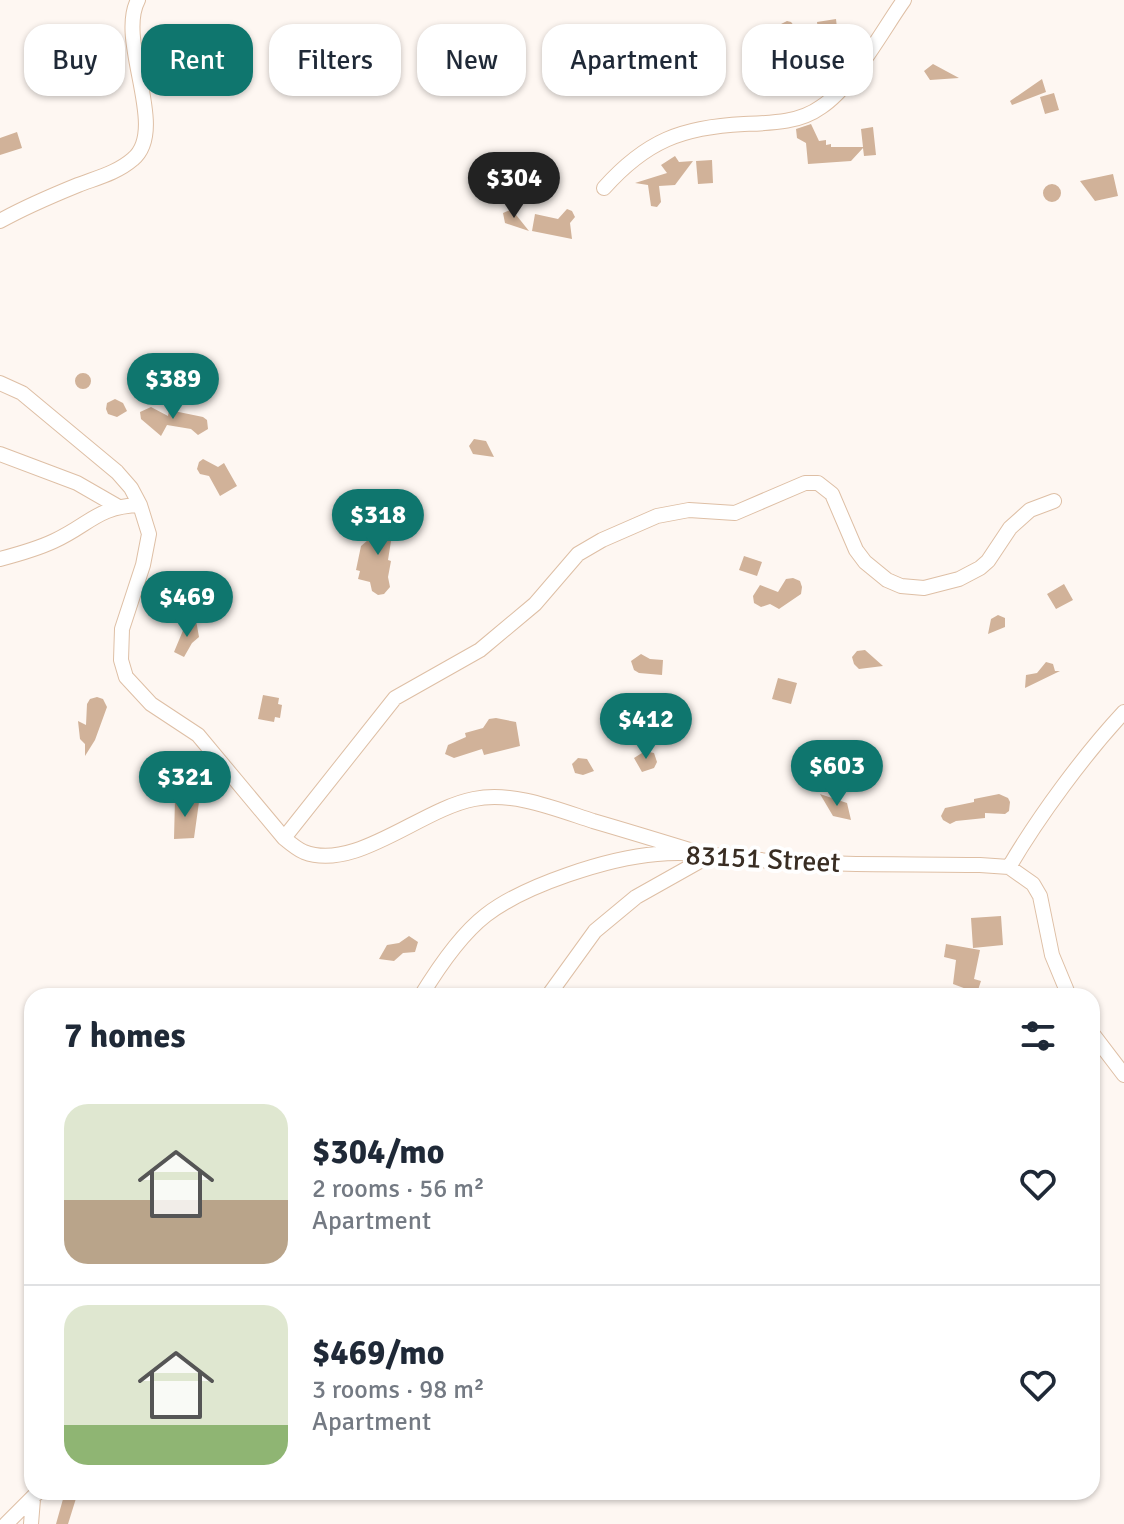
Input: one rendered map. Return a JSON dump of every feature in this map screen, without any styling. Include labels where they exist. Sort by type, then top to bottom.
[{"type":"street","points":[[0,221],[26,207],[112,172],[133,160],[140,152],[145,114],[131,23],[138,0]]},
{"type":"street","points":[[604,188],[636,157],[673,136],[707,126],[792,120],[822,107],[847,81],[904,0]]},
{"type":"street","points":[[0,383],[22,393],[117,472],[140,505],[149,534],[143,565],[122,629],[121,660],[126,677],[151,704],[198,735],[284,838],[304,852],[338,856],[366,847],[456,803],[501,797],[553,809],[709,856]]},
{"type":"street","points":[[0,454],[77,483],[117,506]]},
{"type":"street","points":[[284,838],[395,698],[480,650],[535,604],[578,554],[602,540],[657,516],[689,510],[735,513],[805,483],[818,483],[832,494],[856,550],[865,562],[887,580],[901,586],[924,588],[959,579],[980,568],[1010,528],[1030,510],[1054,501]]},
{"type":"street","points":[[0,559],[56,540],[117,506],[140,505]]},
{"type":"street","points":[[1066,988],[1052,955],[1040,896],[1033,884],[1009,867],[1099,738],[1124,712]]},
{"type":"street","name":"83151 Street","points":[[427,988],[456,946],[486,916],[528,892],[580,871],[624,859],[659,854],[784,862],[1009,867]]},
{"type":"street","points":[[554,988],[595,931],[618,911],[636,897],[709,856]]},
{"type":"street","points":[[1100,1044],[1124,1075]]},
{"type":"street","points":[[6,1524],[31,1500]]},
{"type":"street","points":[[31,1524],[35,1500]]},
{"type":"building","points":[[836,19],[837,24],[817,24]]},
{"type":"building","points":[[933,64],[959,78],[930,80],[924,71]]},
{"type":"building","points":[[1042,79],[1046,92],[1012,105],[1010,101]]},
{"type":"building","points":[[1054,93],[1059,110],[1045,114],[1040,97]]},
{"type":"building","points":[[811,124],[819,141],[826,140],[826,145],[831,144],[831,147],[863,147],[861,129],[873,127],[876,155],[864,156],[863,148],[851,161],[808,164],[806,143],[797,138],[796,129]]},
{"type":"building","points":[[17,132],[22,148],[0,155],[0,138]]},
{"type":"building","points":[[675,156],[679,162],[693,161],[675,185],[659,186],[661,202],[657,207],[651,206],[648,185],[635,183],[667,173],[661,165]]},
{"type":"building","points":[[712,160],[713,183],[698,184],[696,161]]},
{"type":"building","points":[[1113,174],[1118,196],[1095,201],[1080,181]]},
{"type":"building","points":[[1052,184],[1061,193],[1052,202],[1043,193]]},
{"type":"building","points":[[567,209],[575,217],[570,223],[572,239],[532,231],[535,214],[558,219]]},
{"type":"building","points":[[510,210],[529,231],[505,223],[503,213]]},
{"type":"building","points":[[80,373],[86,373],[91,381],[89,387],[80,389],[75,384],[75,378]]},
{"type":"building","points":[[115,399],[123,403],[127,411],[117,417],[108,414],[106,409],[107,403]]},
{"type":"building","points":[[151,407],[168,416],[169,410],[203,417],[207,420],[208,429],[198,435],[191,429],[167,425],[161,436],[141,419],[140,412]]},
{"type":"building","points":[[474,439],[486,441],[494,457],[473,454],[469,446]]},
{"type":"building","points":[[203,459],[218,467],[224,463],[237,486],[220,496],[209,476],[200,474],[197,469]]},
{"type":"building","points":[[393,521],[400,526],[401,532],[391,541],[388,560],[391,561],[390,587],[384,594],[378,595],[372,591],[370,582],[358,579],[360,571],[356,570],[361,546],[368,540],[371,527],[381,529],[385,523]]},
{"type":"building","points":[[744,556],[762,562],[757,576],[739,570]]},
{"type":"building","points":[[786,579],[800,581],[801,594],[779,609],[770,604],[761,607],[754,603],[753,596],[760,585],[778,592]]},
{"type":"building","points":[[221,583],[223,594],[214,599],[207,613],[202,603],[192,606],[200,599],[197,591],[209,590]]},
{"type":"building","points":[[1064,584],[1073,600],[1056,609],[1047,594]]},
{"type":"building","points":[[998,615],[1005,618],[1005,627],[988,634],[991,619]]},
{"type":"building","points":[[196,620],[199,637],[184,657],[174,652],[184,628]]},
{"type":"building","points":[[865,650],[883,666],[859,669],[852,657],[857,651]]},
{"type":"building","points":[[641,654],[650,659],[663,660],[662,675],[634,670],[631,661]]},
{"type":"building","points":[[1046,662],[1053,664],[1055,671],[1060,671],[1025,688],[1026,675],[1037,673]]},
{"type":"building","points":[[778,678],[797,683],[791,704],[772,699]]},
{"type":"building","points":[[263,695],[279,698],[278,704],[282,705],[280,718],[275,717],[274,722],[258,719]]},
{"type":"building","points":[[97,697],[103,699],[107,707],[95,740],[85,756],[78,721],[86,725],[87,704]]},
{"type":"building","points":[[489,719],[516,722],[520,746],[484,755],[482,749],[454,758],[445,754],[448,745],[466,737],[465,733],[483,728]]},
{"type":"building","points":[[645,751],[654,753],[657,762],[654,768],[642,772],[634,758]]},
{"type":"building","points":[[578,758],[587,759],[594,771],[583,775],[575,773],[572,764]]},
{"type":"building","points":[[820,794],[847,803],[851,820],[833,816]]},
{"type":"building","points":[[999,794],[1010,802],[1009,811],[1005,814],[985,813],[985,818],[950,824],[941,816],[945,808]]},
{"type":"building","points":[[175,799],[199,802],[194,838],[174,839]]},
{"type":"building","points":[[1001,916],[1003,945],[973,948],[971,918]]},
{"type":"building","points":[[409,936],[418,942],[415,952],[403,953],[394,961],[379,959],[387,945],[399,943]]},
{"type":"building","points":[[946,944],[980,950],[974,979],[981,981],[979,988],[953,984],[956,960],[944,957]]},
{"type":"building","points":[[63,1500],[76,1500],[68,1524],[56,1524]]}]
